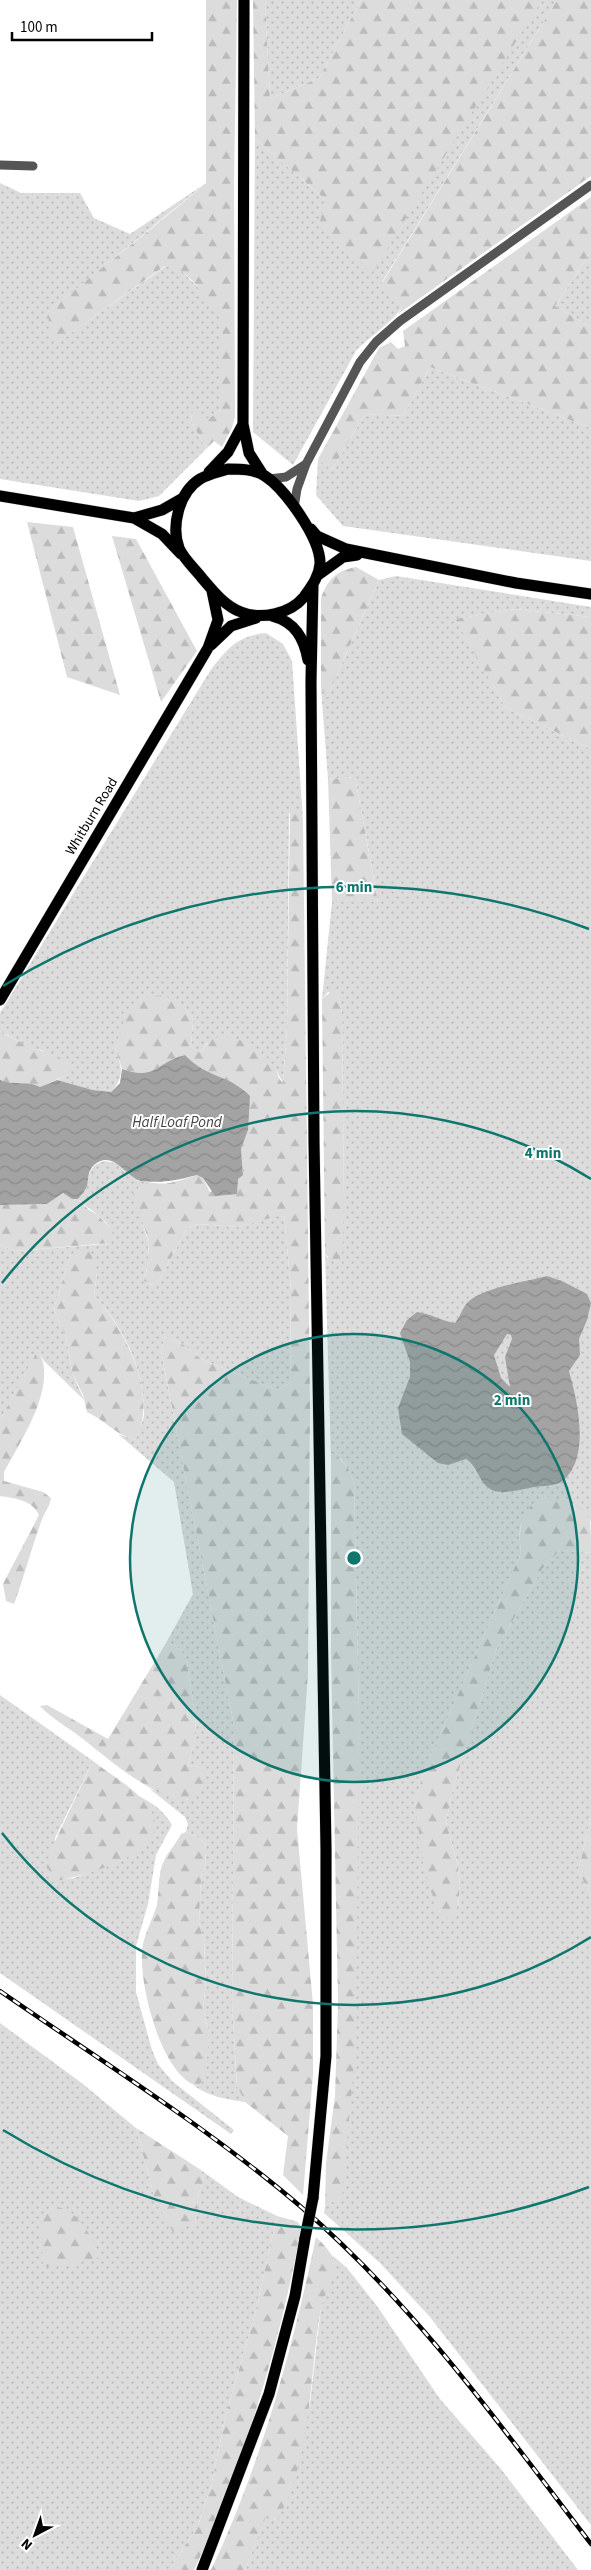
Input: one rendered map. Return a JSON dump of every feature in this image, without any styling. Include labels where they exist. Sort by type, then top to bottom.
[{"type":"main road","points":[[244,0],[244,424],[249,453],[266,477],[316,536],[346,549],[516,583],[591,594]]},
{"type":"main road","points":[[244,424],[224,458],[200,479],[183,498],[178,509],[176,528],[179,548],[212,591],[225,603],[242,613],[268,615],[287,620],[301,635],[311,681]]},
{"type":"main road","points":[[200,479],[228,469],[250,470],[266,477]]},
{"type":"main road","points":[[0,496],[134,518],[162,534],[192,566]]},
{"type":"main road","points":[[134,518],[162,510],[183,498]]},
{"type":"main road","points":[[202,2570],[269,2394],[295,2296],[312,2198],[326,2056],[326,1849],[314,1141],[311,681],[315,580],[319,552],[308,526],[302,518]]},
{"type":"main road","points":[[268,615],[292,608],[302,599],[315,580],[343,557],[368,553]]},
{"type":"main road","name":"Whitburn Road","points":[[0,1000],[208,648],[218,620],[212,591]]},
{"type":"main road","name":"Whitburn Road","points":[[208,648],[231,626],[268,615]]},
{"type":"street","points":[[0,166],[33,166]]},
{"type":"street","points":[[294,508],[297,489],[306,464],[360,362],[376,342],[400,321],[591,185]]},
{"type":"street","points":[[266,477],[286,477],[306,464]]},
{"type":"green space","points":[[206,0],[237,0],[234,182],[235,417],[232,428],[222,447],[214,441],[206,449],[192,423],[191,413],[198,409],[208,419],[221,410],[221,311],[214,308],[208,302],[193,281],[186,275],[177,269],[165,266],[54,345],[47,313],[206,183]]},
{"type":"green space","points":[[253,0],[265,0],[270,99],[319,78],[361,0],[542,0],[372,273],[320,222],[325,199],[255,139]]},
{"type":"green space","points":[[265,0],[361,0],[319,78],[270,99]]},
{"type":"green space","points":[[542,0],[557,0],[382,282],[402,307],[393,318],[356,351],[293,465],[253,432],[255,139],[325,199]]},
{"type":"green space","points":[[557,0],[591,0],[591,176],[398,314],[402,307],[382,283]]},
{"type":"green space","points":[[0,183],[21,193],[80,193],[94,218],[130,234],[206,183],[47,313],[55,344],[166,266],[180,269],[221,311],[221,410],[208,419],[191,413],[192,423],[206,449],[159,496],[139,501],[0,479]]},
{"type":"green space","points":[[591,197],[591,252],[555,306],[591,327],[591,428],[430,367],[403,416],[365,414],[332,470],[318,459],[379,348],[391,342],[398,349],[405,346],[403,331]]},
{"type":"green space","points":[[591,252],[591,327],[555,306]]},
{"type":"green space","points":[[430,367],[591,428],[591,561],[343,526],[316,495],[318,459],[332,470],[365,414],[403,416]]},
{"type":"green space","points":[[27,522],[73,527],[120,695],[67,677]]},
{"type":"green space","points":[[112,536],[136,539],[197,651],[161,702]]},
{"type":"green space","points":[[356,567],[379,580],[327,697],[321,688],[321,598],[334,577],[343,571]]},
{"type":"green space","points":[[396,576],[591,607],[591,617],[515,609],[456,619],[506,708],[591,749],[591,1522],[576,1507],[543,1497],[525,1516],[520,1527],[521,1553],[423,1773],[415,1804],[458,1906],[460,1885],[458,1866],[446,1822],[452,1793],[496,1650],[542,1569],[560,1550],[591,1553],[591,1818],[578,1871],[591,1895],[591,2525],[430,2317],[380,2263],[324,2213],[325,2206],[342,2196],[357,1820],[359,1711],[354,1484],[348,1468],[340,1458],[331,1459],[325,1254],[328,1259],[344,1197],[342,1013],[338,996],[328,992],[322,999],[332,902],[378,901],[355,777],[328,779],[321,688],[327,697],[379,580]]},
{"type":"green space","points":[[515,609],[591,617],[591,749],[506,708],[455,619]]},
{"type":"green space","points":[[266,633],[283,644],[292,661],[303,820],[296,811],[289,813],[287,1028],[283,1083],[274,1066],[207,1043],[201,1052],[196,1052],[191,1046],[193,1020],[186,1009],[115,1047],[121,1071],[119,1081],[111,1092],[93,1090],[57,1080],[71,1073],[42,1050],[33,1049],[0,1031],[0,1013],[210,671],[233,645],[247,637]]},
{"type":"green space","points":[[355,777],[378,902],[332,902],[328,779]]},
{"type":"green space","points":[[290,808],[296,810],[303,820],[310,1403],[308,1673],[297,1829],[313,2004],[313,2075],[303,2195],[283,2175],[288,2136],[245,2102],[237,2086],[232,2004],[234,1726],[161,1351],[165,1336],[184,1345],[201,1359],[277,1390],[290,1383],[291,1291],[284,1214],[238,1227],[198,1224],[187,1228],[160,1279],[152,1285],[144,1281],[149,1247],[133,1193],[147,1183],[163,1184],[197,1175],[203,1178],[210,1192],[243,1175],[241,1149],[248,1130],[216,1077],[196,1067],[185,1055],[175,1058],[150,1072],[134,1072],[122,1069],[115,1047],[126,1015],[139,998],[164,995],[186,1009],[193,1020],[191,1046],[196,1051],[201,1052],[215,1038],[230,1037],[239,1040],[263,1054],[275,1068],[283,1083],[287,1028]]},
{"type":"green space","points":[[333,990],[338,996],[342,1013],[344,1197],[342,1263],[337,1265],[325,1254],[322,999]]},
{"type":"green space","points":[[0,1031],[25,1044],[69,1062],[71,1073],[40,1087],[0,1080]]},
{"type":"green space","points":[[105,1161],[119,1164],[138,1181],[152,1181],[138,1188],[148,1242],[149,1258],[144,1281],[151,1285],[160,1279],[187,1228],[198,1224],[238,1227],[284,1213],[291,1291],[290,1383],[277,1390],[201,1359],[184,1345],[165,1336],[161,1351],[234,1726],[232,2004],[237,2086],[245,2102],[212,2095],[193,2085],[198,2086],[209,2032],[203,2010],[206,1981],[204,1941],[199,1922],[201,1879],[205,1867],[205,1843],[186,1832],[188,1824],[185,1817],[150,1789],[188,1800],[200,1767],[188,1765],[196,1735],[195,1714],[186,1658],[177,1646],[166,1643],[193,1594],[174,1482],[118,1434],[135,1440],[144,1415],[141,1382],[137,1366],[115,1321],[94,1296],[97,1272],[71,1254],[54,1309],[66,1336],[72,1372],[84,1400],[44,1361],[38,1351],[0,1420],[0,1245],[15,1251],[106,1244],[114,1238],[112,1231],[104,1220],[78,1199],[87,1185],[92,1169],[96,1164]]},
{"type":"green space","points":[[63,1193],[72,1199],[78,1199],[89,1210],[98,1215],[112,1230],[114,1238],[111,1243],[15,1251],[0,1245],[0,1205],[47,1204]]},
{"type":"green space","points":[[83,1251],[91,1252],[97,1272],[94,1296],[117,1326],[136,1364],[144,1404],[142,1423],[135,1440],[121,1434],[87,1412],[83,1395],[72,1372],[66,1336],[54,1309],[71,1254]]},
{"type":"green space","points":[[38,1350],[43,1364],[44,1379],[41,1396],[28,1429],[4,1472],[4,1481],[43,1492],[51,1498],[14,1604],[6,1601],[3,1584],[39,1515],[28,1503],[0,1496],[0,1420]]},
{"type":"green space","points":[[339,1458],[348,1468],[354,1484],[359,1711],[357,1943],[354,2065],[342,2196],[325,2206],[326,2163],[335,2096],[338,2003],[331,1653],[331,1459]]},
{"type":"green space","points":[[543,1497],[570,1503],[577,1506],[587,1515],[590,1521],[591,1553],[560,1550],[542,1569],[496,1650],[452,1793],[446,1822],[458,1866],[460,1885],[458,1906],[450,1920],[437,1911],[423,1863],[415,1803],[423,1773],[521,1553],[520,1536],[522,1521],[529,1508]]},
{"type":"green space","points":[[166,1643],[177,1646],[186,1658],[195,1714],[196,1736],[188,1765],[200,1767],[204,1773],[199,1792],[188,1799],[171,1797],[151,1788],[130,1775],[40,1706],[47,1705],[108,1739]]},
{"type":"green space","points":[[0,1695],[93,1761],[55,1838],[56,1880],[74,1878],[122,1860],[150,1810],[139,1796],[158,1808],[172,1825],[156,1855],[148,1904],[136,1946],[136,1992],[152,2050],[158,2064],[172,2081],[234,2130],[231,2134],[0,1973]]},
{"type":"green space","points":[[93,1761],[140,1796],[151,1811],[155,1826],[150,1839],[123,1860],[86,1874],[56,1881],[47,1867],[49,1854]]},
{"type":"green space","points":[[591,1818],[591,1895],[578,1871]]},
{"type":"green space","points":[[186,1832],[205,1843],[206,1850],[205,1867],[201,1879],[199,1922],[204,1941],[206,1981],[203,2010],[209,2032],[206,2076],[198,2086],[185,2079],[173,2065],[162,2046],[148,2001],[143,1979],[142,1959],[144,1939],[157,1905],[161,1868],[181,1834]]},
{"type":"green space","points":[[0,2023],[83,2084],[136,2128],[155,2200],[195,2223],[199,2192],[204,2182],[201,2170],[238,2197],[277,2216],[255,2314],[226,2414],[212,2482],[198,2526],[169,2570],[0,2570]]},
{"type":"green space","points":[[136,2128],[201,2170],[204,2182],[199,2192],[195,2223],[173,2232],[155,2200]]},
{"type":"green space","points":[[56,2207],[72,2213],[78,2219],[89,2234],[100,2257],[69,2265],[43,2267],[41,2226],[45,2211]]},
{"type":"green space","points":[[277,2216],[298,2222],[301,2228],[282,2316],[258,2402],[229,2487],[194,2570],[169,2570],[198,2526],[212,2482],[226,2414],[255,2314]]},
{"type":"green space","points":[[316,2237],[330,2253],[334,2261],[335,2270],[321,2308],[308,2417],[297,2471],[277,2520],[267,2514],[245,2570],[211,2570],[229,2530],[260,2448],[285,2364]]},
{"type":"green space","points":[[332,2255],[347,2268],[377,2306],[440,2399],[501,2469],[578,2570],[245,2570],[267,2513],[276,2520],[310,2403],[321,2307],[335,2265]]},
{"type":"water","name":"Half Loaf Pond","points":[[185,1055],[193,1063],[234,1084],[250,1096],[248,1130],[241,1149],[243,1175],[238,1179],[237,1194],[215,1196],[203,1178],[197,1175],[169,1181],[141,1181],[114,1162],[108,1160],[94,1165],[89,1173],[87,1186],[78,1199],[72,1199],[63,1193],[47,1204],[0,1205],[0,1080],[40,1087],[57,1080],[93,1090],[111,1092],[120,1083],[122,1069],[143,1073],[150,1072],[175,1058]]},
{"type":"water","points":[[547,1276],[562,1281],[587,1294],[591,1303],[587,1320],[579,1339],[580,1355],[569,1371],[576,1399],[580,1430],[576,1460],[570,1472],[561,1482],[513,1491],[502,1492],[492,1490],[487,1487],[474,1466],[466,1459],[448,1465],[438,1463],[402,1434],[398,1408],[410,1377],[410,1362],[400,1333],[407,1320],[417,1312],[455,1323],[466,1304],[484,1292]],"holes":[[[507,1334],[511,1335],[512,1339],[505,1357],[510,1387],[501,1378],[494,1355]]]},
{"type":"railway","points":[[0,1991],[153,2095],[228,2149],[300,2206],[342,2244],[381,2284],[454,2368],[524,2455],[591,2544]]}]
